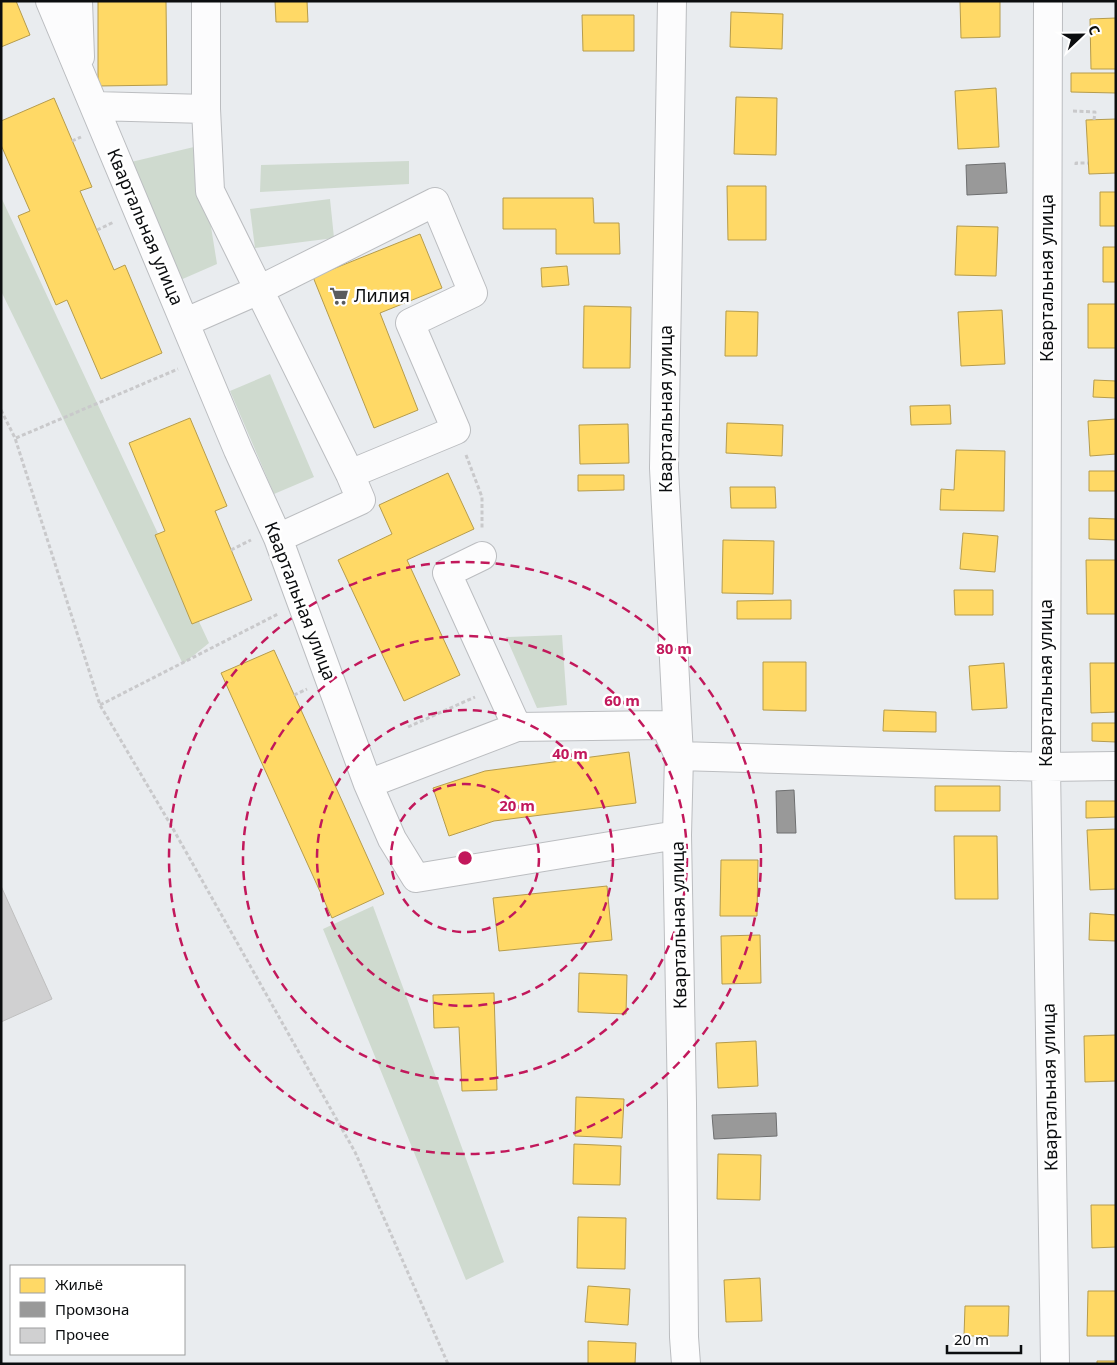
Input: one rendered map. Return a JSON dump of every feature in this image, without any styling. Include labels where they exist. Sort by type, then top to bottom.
[{"type":"street","name":"Квартальная улица","points":[[50,1],[238,450],[278,538],[368,784],[517,727],[665,725],[679,756]]},
{"type":"street","points":[[78,1],[80,71]]},
{"type":"street","points":[[206,1],[206,109],[210,191],[350,474],[361,500],[278,538]]},
{"type":"street","name":"Квартальная улица","points":[[672,1],[664,468],[679,756],[677,835],[684,1337],[686,1364]]},
{"type":"street","name":"Квартальная улица","points":[[1048,1],[1046,767],[1055,1364]]},
{"type":"street","points":[[94,106],[206,109]]},
{"type":"street","points":[[186,322],[259,290],[435,202],[473,293],[410,323],[456,430],[350,474]]},
{"type":"street","points":[[482,556],[447,572],[517,727]]},
{"type":"street","points":[[679,756],[1046,767],[1116,766]]},
{"type":"street","points":[[368,784],[392,839],[416,878],[677,835]]},
{"type":"path","points":[[15,438],[178,369]]},
{"type":"path","points":[[1,410],[15,438],[100,705],[172,827],[355,1152],[448,1364]]},
{"type":"path","points":[[456,430],[482,497],[482,556]]},
{"type":"path","points":[[100,705],[283,611]]},
{"type":"shaded area","points":[[198,146],[217,264],[178,281],[127,163]]},
{"type":"shaded area","points":[[409,161],[409,184],[260,192],[261,165]]},
{"type":"shaded area","points":[[1,197],[209,643],[183,664],[1,291]]},
{"type":"shaded area","points":[[330,199],[334,238],[255,248],[250,209]]},
{"type":"shaded area","points":[[270,374],[314,477],[274,494],[230,391]]},
{"type":"shaded area","points":[[562,635],[567,705],[537,708],[506,637]]},
{"type":"shaded area","points":[[373,906],[504,1262],[466,1280],[323,929]]},
{"type":"building: Жильё","points":[[1,1],[16,1],[30,35],[1,47]]},
{"type":"building: Жильё","points":[[98,1],[166,1],[167,85],[98,86]]},
{"type":"building: Жильё","points":[[275,1],[307,1],[308,22],[276,22]]},
{"type":"building: Жильё","points":[[960,1],[1000,1],[1000,37],[961,38]]},
{"type":"building: Жильё","points":[[731,12],[783,14],[782,49],[730,47]]},
{"type":"building: Жильё","points":[[582,15],[634,15],[634,51],[583,51]]},
{"type":"building: Жильё","points":[[1116,18],[1116,69],[1091,69],[1090,19]]},
{"type":"building: Жильё","points":[[1071,73],[1116,73],[1116,93],[1071,92]]},
{"type":"building: Жильё","points":[[996,88],[999,147],[958,149],[955,91]]},
{"type":"building: Жильё","points":[[736,97],[777,98],[776,155],[734,154]]},
{"type":"building: Жильё","points":[[54,98],[92,187],[80,191],[114,270],[125,265],[162,353],[101,379],[67,300],[56,305],[18,216],[30,211],[1,145],[1,121]]},
{"type":"building: Жильё","points":[[1116,119],[1116,173],[1089,174],[1086,120]]},
{"type":"building: Жильё","points":[[727,186],[766,186],[766,240],[728,240]]},
{"type":"building: Жильё","points":[[1100,192],[1116,192],[1116,226],[1100,226]]},
{"type":"building: Жильё","points":[[503,198],[593,198],[594,223],[619,223],[620,254],[556,254],[556,229],[503,229]]},
{"type":"building: Жильё","points":[[957,226],[998,227],[996,276],[955,275]]},
{"type":"building: Жильё","points":[[420,234],[442,288],[380,313],[418,410],[374,428],[313,277]]},
{"type":"building: Жильё","points":[[1103,247],[1116,247],[1116,282],[1103,282]]},
{"type":"building: Жильё","points":[[567,266],[569,285],[542,287],[541,268]]},
{"type":"building: Жильё","points":[[1088,304],[1116,304],[1116,348],[1088,348]]},
{"type":"building: Жильё","points":[[584,306],[631,307],[630,368],[583,368]]},
{"type":"building: Жильё","points":[[1002,310],[1005,364],[961,366],[958,312]]},
{"type":"building: Жильё","points":[[726,311],[758,312],[757,356],[725,356]]},
{"type":"building: Жильё","points":[[1094,380],[1116,381],[1116,398],[1093,397]]},
{"type":"building: Жильё","points":[[950,405],[951,424],[911,425],[910,406]]},
{"type":"building: Жильё","points":[[190,418],[227,506],[215,511],[252,600],[192,624],[155,535],[165,531],[129,443]]},
{"type":"building: Жильё","points":[[1116,419],[1116,454],[1090,456],[1088,421]]},
{"type":"building: Жильё","points":[[727,423],[783,425],[782,456],[726,453]]},
{"type":"building: Жильё","points":[[628,424],[629,463],[580,464],[579,425]]},
{"type":"building: Жильё","points":[[956,450],[1005,451],[1004,511],[940,510],[941,489],[954,490]]},
{"type":"building: Жильё","points":[[1089,471],[1116,471],[1116,491],[1089,491]]},
{"type":"building: Жильё","points":[[448,473],[474,529],[407,560],[460,675],[404,701],[338,560],[392,534],[379,505]]},
{"type":"building: Жильё","points":[[578,475],[624,475],[624,490],[578,491]]},
{"type":"building: Жильё","points":[[730,487],[775,487],[776,508],[731,508]]},
{"type":"building: Жильё","points":[[1089,518],[1116,519],[1116,540],[1089,539]]},
{"type":"building: Жильё","points":[[963,533],[998,536],[995,572],[960,569]]},
{"type":"building: Жильё","points":[[723,540],[774,541],[773,594],[722,593]]},
{"type":"building: Жильё","points":[[1086,560],[1116,560],[1116,614],[1087,614]]},
{"type":"building: Жильё","points":[[954,590],[993,590],[993,615],[955,615]]},
{"type":"building: Жильё","points":[[791,600],[791,619],[737,619],[737,601]]},
{"type":"building: Жильё","points":[[274,650],[384,894],[332,918],[221,673]]},
{"type":"building: Жильё","points":[[763,662],[806,662],[806,711],[763,710]]},
{"type":"building: Жильё","points":[[1004,663],[1007,708],[972,710],[969,666]]},
{"type":"building: Жильё","points":[[1090,663],[1116,663],[1116,712],[1091,713]]},
{"type":"building: Жильё","points":[[884,710],[936,712],[936,732],[883,731]]},
{"type":"building: Жильё","points":[[1092,723],[1116,723],[1116,742],[1092,741]]},
{"type":"building: Жильё","points":[[629,752],[636,803],[494,821],[449,836],[433,788],[485,771]]},
{"type":"building: Жильё","points":[[935,786],[1000,786],[1000,811],[935,811]]},
{"type":"building: Жильё","points":[[1086,801],[1116,801],[1116,817],[1086,818]]},
{"type":"building: Жильё","points":[[1116,829],[1116,889],[1090,890],[1087,830]]},
{"type":"building: Жильё","points":[[954,836],[997,836],[998,899],[955,899]]},
{"type":"building: Жильё","points":[[721,860],[758,860],[757,916],[720,916]]},
{"type":"building: Жильё","points":[[607,886],[612,940],[499,951],[493,898]]},
{"type":"building: Жильё","points":[[1090,913],[1116,915],[1116,941],[1089,940]]},
{"type":"building: Жильё","points":[[760,935],[761,983],[722,984],[721,936]]},
{"type":"building: Жильё","points":[[579,973],[627,975],[626,1014],[578,1012]]},
{"type":"building: Жильё","points":[[494,993],[497,1090],[462,1091],[459,1027],[434,1028],[433,995]]},
{"type":"building: Жильё","points":[[1116,1035],[1116,1081],[1085,1082],[1084,1036]]},
{"type":"building: Жильё","points":[[756,1041],[758,1086],[718,1088],[716,1043]]},
{"type":"building: Жильё","points":[[576,1097],[624,1099],[622,1138],[575,1136]]},
{"type":"building: Жильё","points":[[574,1144],[621,1146],[620,1185],[573,1184]]},
{"type":"building: Жильё","points":[[718,1154],[761,1155],[760,1200],[717,1199]]},
{"type":"building: Жильё","points":[[1091,1205],[1116,1205],[1116,1247],[1092,1248]]},
{"type":"building: Жильё","points":[[578,1217],[626,1218],[625,1269],[577,1268]]},
{"type":"building: Жильё","points":[[760,1278],[762,1321],[726,1322],[724,1280]]},
{"type":"building: Жильё","points":[[588,1286],[630,1289],[628,1325],[585,1322]]},
{"type":"building: Жильё","points":[[1088,1291],[1116,1291],[1116,1336],[1087,1336]]},
{"type":"building: Жильё","points":[[965,1306],[1009,1306],[1008,1336],[964,1336]]},
{"type":"building: Жильё","points":[[588,1341],[636,1343],[635,1364],[588,1364]]},
{"type":"building: Жильё","points":[[1097,1361],[1116,1361],[1116,1364],[1097,1364]]},
{"type":"building: Промзона","points":[[1005,163],[1007,193],[967,195],[966,165]]},
{"type":"building: Промзона","points":[[794,790],[796,833],[777,833],[776,791]]},
{"type":"building: Промзона","points":[[776,1113],[777,1136],[714,1139],[712,1115]]},
{"type":"building: Прочее","points":[[1,886],[52,999],[1,1022]]},
{"type":"place","name":"Лилия","points":[[339,296]]}]
